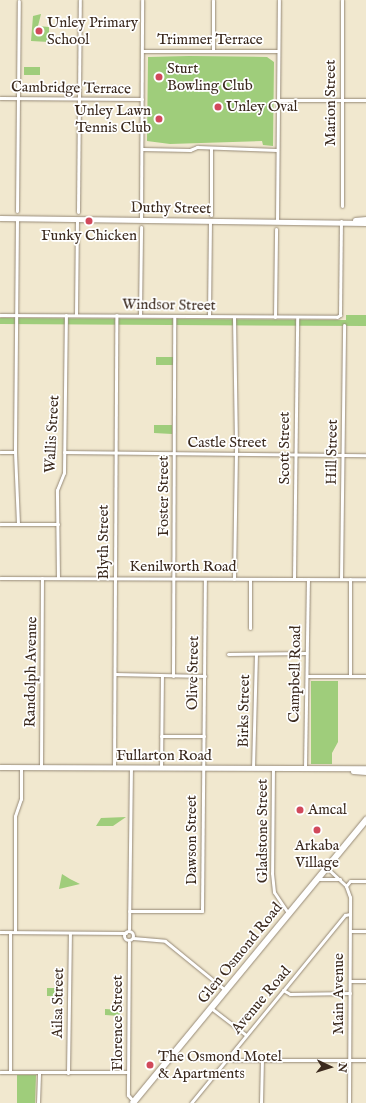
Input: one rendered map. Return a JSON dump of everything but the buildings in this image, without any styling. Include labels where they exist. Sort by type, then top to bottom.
[{"type":"highway","name":"Glen Osmond Road","points":[[134,1103],[315,880],[366,820]]},
{"type":"main road","name":"Fullarton Road","points":[[0,767],[366,768]]},
{"type":"main road","name":"Fullarton Road","points":[[328,768],[366,772]]},
{"type":"street","points":[[78,212],[80,0]]},
{"type":"street","points":[[141,220],[142,0]]},
{"type":"street","points":[[213,0],[213,51]]},
{"type":"street","points":[[277,220],[278,0]]},
{"type":"street","name":"Marion Street","points":[[342,0],[342,206]]},
{"type":"street","points":[[17,211],[19,1]]},
{"type":"street","name":"Trimmer Terrace","points":[[142,51],[278,51]]},
{"type":"street","name":"Cambridge Terrace","points":[[0,98],[142,99]]},
{"type":"street","points":[[278,100],[366,100]]},
{"type":"street","points":[[142,149],[211,148],[277,150]]},
{"type":"street","points":[[209,316],[211,148]]},
{"type":"street","name":"Duthy Street","points":[[0,218],[141,220],[210,218],[366,223]]},
{"type":"street","points":[[17,219],[15,452],[18,524]]},
{"type":"street","points":[[76,315],[77,219]]},
{"type":"street","name":"Duthy Street","points":[[341,221],[366,219]]},
{"type":"street","name":"Windsor Street","points":[[0,315],[140,315],[297,318],[337,317],[340,315],[341,221]]},
{"type":"street","points":[[140,315],[141,227]]},
{"type":"street","points":[[275,317],[276,229]]},
{"type":"street","name":"Wallis Street","points":[[58,578],[57,490],[64,474],[66,315]]},
{"type":"street","name":"Blyth Street","points":[[114,768],[116,316]]},
{"type":"street","name":"Foster Street","points":[[173,676],[175,454],[174,316]]},
{"type":"street","points":[[234,317],[236,454],[234,579]]},
{"type":"street","name":"Scott Street","points":[[294,579],[297,318]]},
{"type":"street","name":"Hill Street","points":[[341,579],[344,325]]},
{"type":"street","points":[[0,452],[15,452]]},
{"type":"street","name":"Castle Street","points":[[64,452],[366,455]]},
{"type":"street","points":[[0,524],[58,524]]},
{"type":"street","name":"Kenilworth Road","points":[[0,578],[366,579]]},
{"type":"street","name":"Randolph Avenue","points":[[40,767],[42,578]]},
{"type":"street","name":"Olive Street","points":[[203,768],[205,579]]},
{"type":"street","points":[[250,579],[250,628]]},
{"type":"street","name":"Campbell Road","points":[[305,768],[308,579]]},
{"type":"street","points":[[350,579],[350,676]]},
{"type":"street","points":[[228,654],[306,653]]},
{"type":"street","name":"Birks Street","points":[[253,768],[256,654]]},
{"type":"street","points":[[115,674],[205,676]]},
{"type":"street","points":[[161,768],[162,676]]},
{"type":"street","points":[[307,676],[366,676]]},
{"type":"street","points":[[161,736],[204,736]]},
{"type":"street","points":[[15,932],[15,816],[21,799],[21,767]]},
{"type":"street","points":[[131,768],[129,929],[133,938]]},
{"type":"street","name":"Dawson Street","points":[[129,911],[202,911],[203,768]]},
{"type":"street","name":"Gladstone Street","points":[[273,768],[272,873],[274,892],[288,913]]},
{"type":"street","name":"Main Avenue","points":[[326,867],[346,886],[350,897],[349,1103]]},
{"type":"street","points":[[315,880],[340,879]]},
{"type":"street","points":[[346,886],[350,881],[366,881]]},
{"type":"street","name":"Avenue Road","points":[[191,1103],[345,915],[350,914]]},
{"type":"street","points":[[0,932],[126,933],[129,929]]},
{"type":"street","points":[[350,931],[366,931]]},
{"type":"street","points":[[10,932],[10,1072]]},
{"type":"street","name":"Ailsa Street","points":[[68,1073],[70,933]]},
{"type":"street","name":"Florence Street","points":[[126,933],[129,942],[128,1095],[134,1103]]},
{"type":"street","points":[[133,938],[165,941],[225,990]]},
{"type":"street","points":[[129,942],[133,938]]},
{"type":"street","points":[[350,981],[366,981]]},
{"type":"street","points":[[284,990],[290,994],[350,993]]},
{"type":"street","points":[[211,1008],[246,1035]]},
{"type":"street","points":[[228,1058],[233,1060],[366,1060]]},
{"type":"street","points":[[261,1103],[262,1060]]},
{"type":"street","points":[[0,1072],[128,1072]]},
{"type":"street","points":[[38,1103],[39,1072]]},
{"type":"green space","points":[[41,14],[38,26],[49,27],[49,42],[31,41],[33,16]]},
{"type":"green space","points":[[148,57],[267,57],[274,62],[273,146],[263,145],[262,141],[170,144],[147,141]]},
{"type":"green space","points":[[24,67],[40,67],[40,75],[24,75]]},
{"type":"green space","points":[[346,315],[366,315],[366,326],[0,324],[0,318],[346,320]]},
{"type":"green space","points":[[156,357],[173,357],[173,365],[156,365]]},
{"type":"green space","points":[[154,425],[172,425],[172,434],[154,433]]},
{"type":"green space","points":[[311,681],[338,681],[338,742],[332,753],[332,764],[311,764]]},
{"type":"green space","points":[[126,817],[113,826],[96,826],[101,818]]},
{"type":"green space","points":[[62,874],[70,879],[80,884],[59,889]]},
{"type":"green space","points":[[47,988],[63,988],[63,996],[47,996]]},
{"type":"green space","points":[[105,1009],[120,1010],[120,1016],[105,1015]]},
{"type":"green space","points":[[17,1075],[36,1075],[35,1103],[17,1103]]},
{"type":"place","name":"Unley Primary School","points":[[39,31]]},
{"type":"place","name":"Sturt Bowling Club","points":[[159,77]]},
{"type":"place","name":"Unley Oval","points":[[218,107]]},
{"type":"place","name":"Unley Lawn Tennis Club","points":[[159,119]]},
{"type":"place","name":"Funky Chicken","points":[[89,221]]},
{"type":"place","name":"Amcal","points":[[300,810]]},
{"type":"place","name":"Arkaba Village","points":[[317,830]]},
{"type":"place","name":"The Osmond Motel & Apartments","points":[[150,1065]]}]
